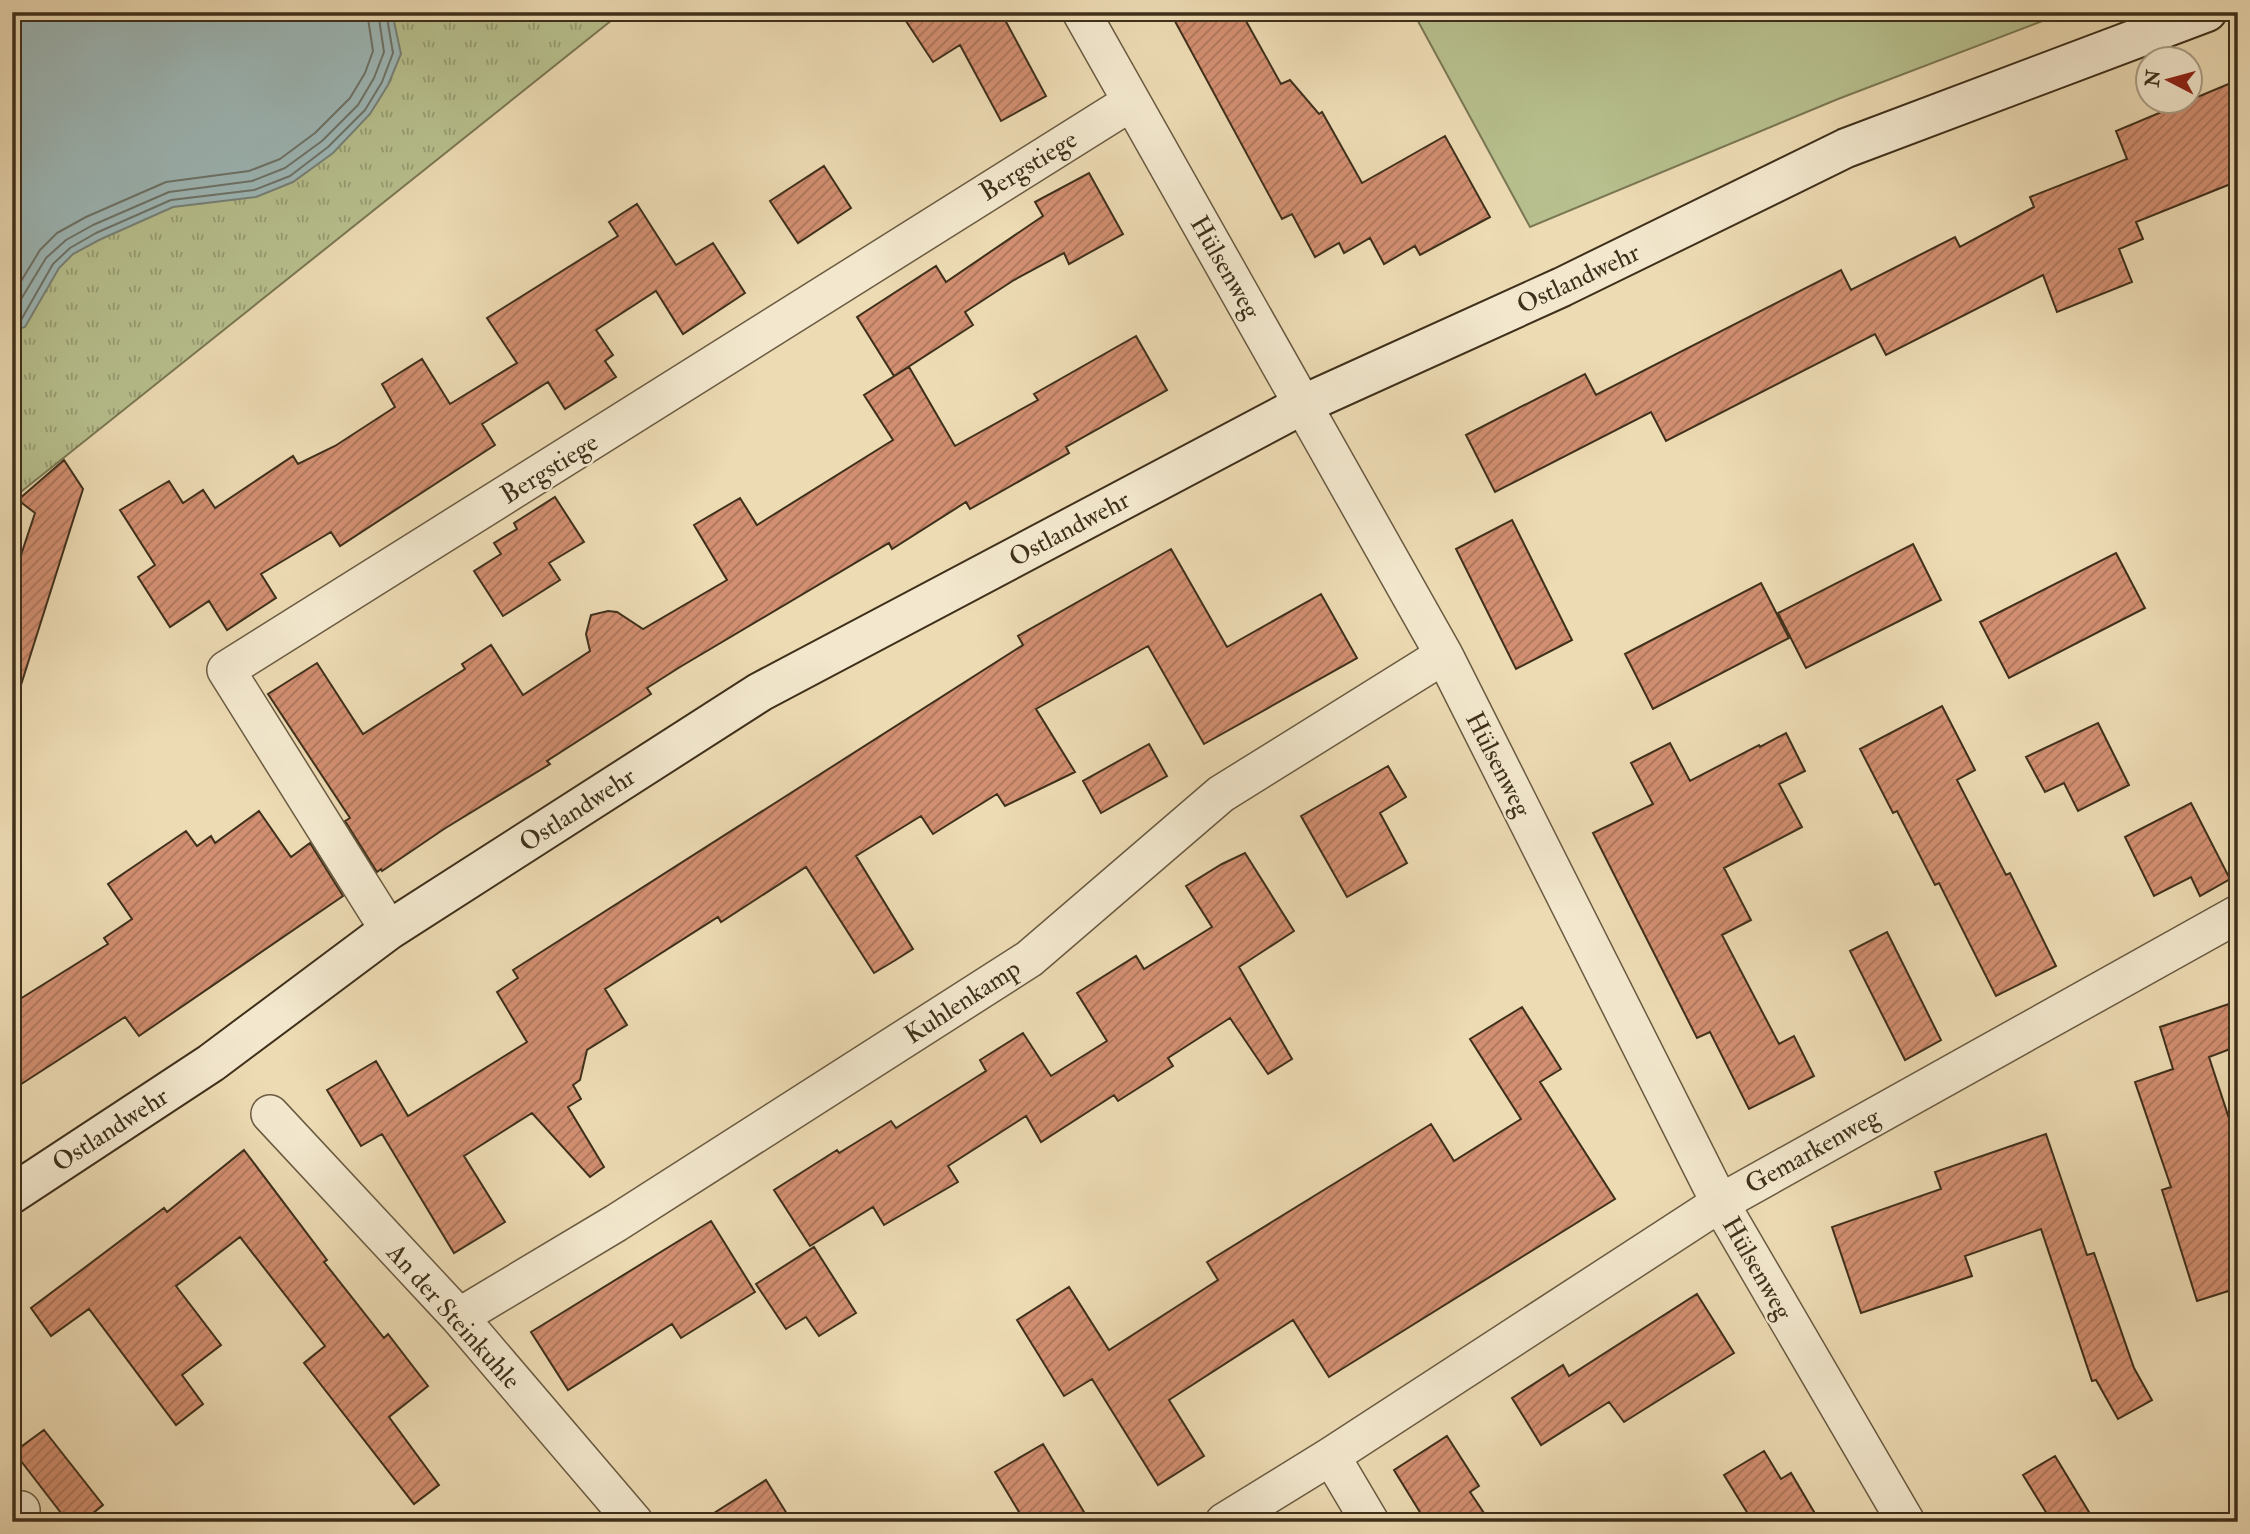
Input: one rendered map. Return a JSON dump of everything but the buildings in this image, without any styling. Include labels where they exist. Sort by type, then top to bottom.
[{"type":"street","name":"Hülsenweg","points":[[1081,12],[1444,655],[1720,1203],[1906,1522]]},
{"type":"street","name":"Ostlandwehr","points":[[12,1194],[211,1063],[390,930],[760,692],[1304,404],[1562,287],[1846,148],[2207,12]]},
{"type":"street","name":"Bergstiege","points":[[390,930],[226,670],[1131,102]]},
{"type":"street","name":"Kuhlenkamp","points":[[459,1317],[616,1223],[1029,958],[1221,794],[1444,655]]},
{"type":"street","name":"Gemarkenweg","points":[[1224,1522],[1331,1456],[1720,1203],[2238,914]]},
{"type":"street","name":"An der Steinkuhle","points":[[270,1114],[459,1317],[634,1522]]},
{"type":"street","points":[[1331,1456],[1370,1522]]},
{"type":"green space","points":[[12,12],[622,12],[12,499]]},
{"type":"green space","points":[[1413,12],[2066,12],[1838,99],[1530,227]]},
{"type":"water","points":[[12,12],[392,12],[401,54],[388,85],[370,114],[333,153],[293,182],[256,197],[173,207],[99,240],[73,254],[59,268],[25,327],[12,331]]}]
